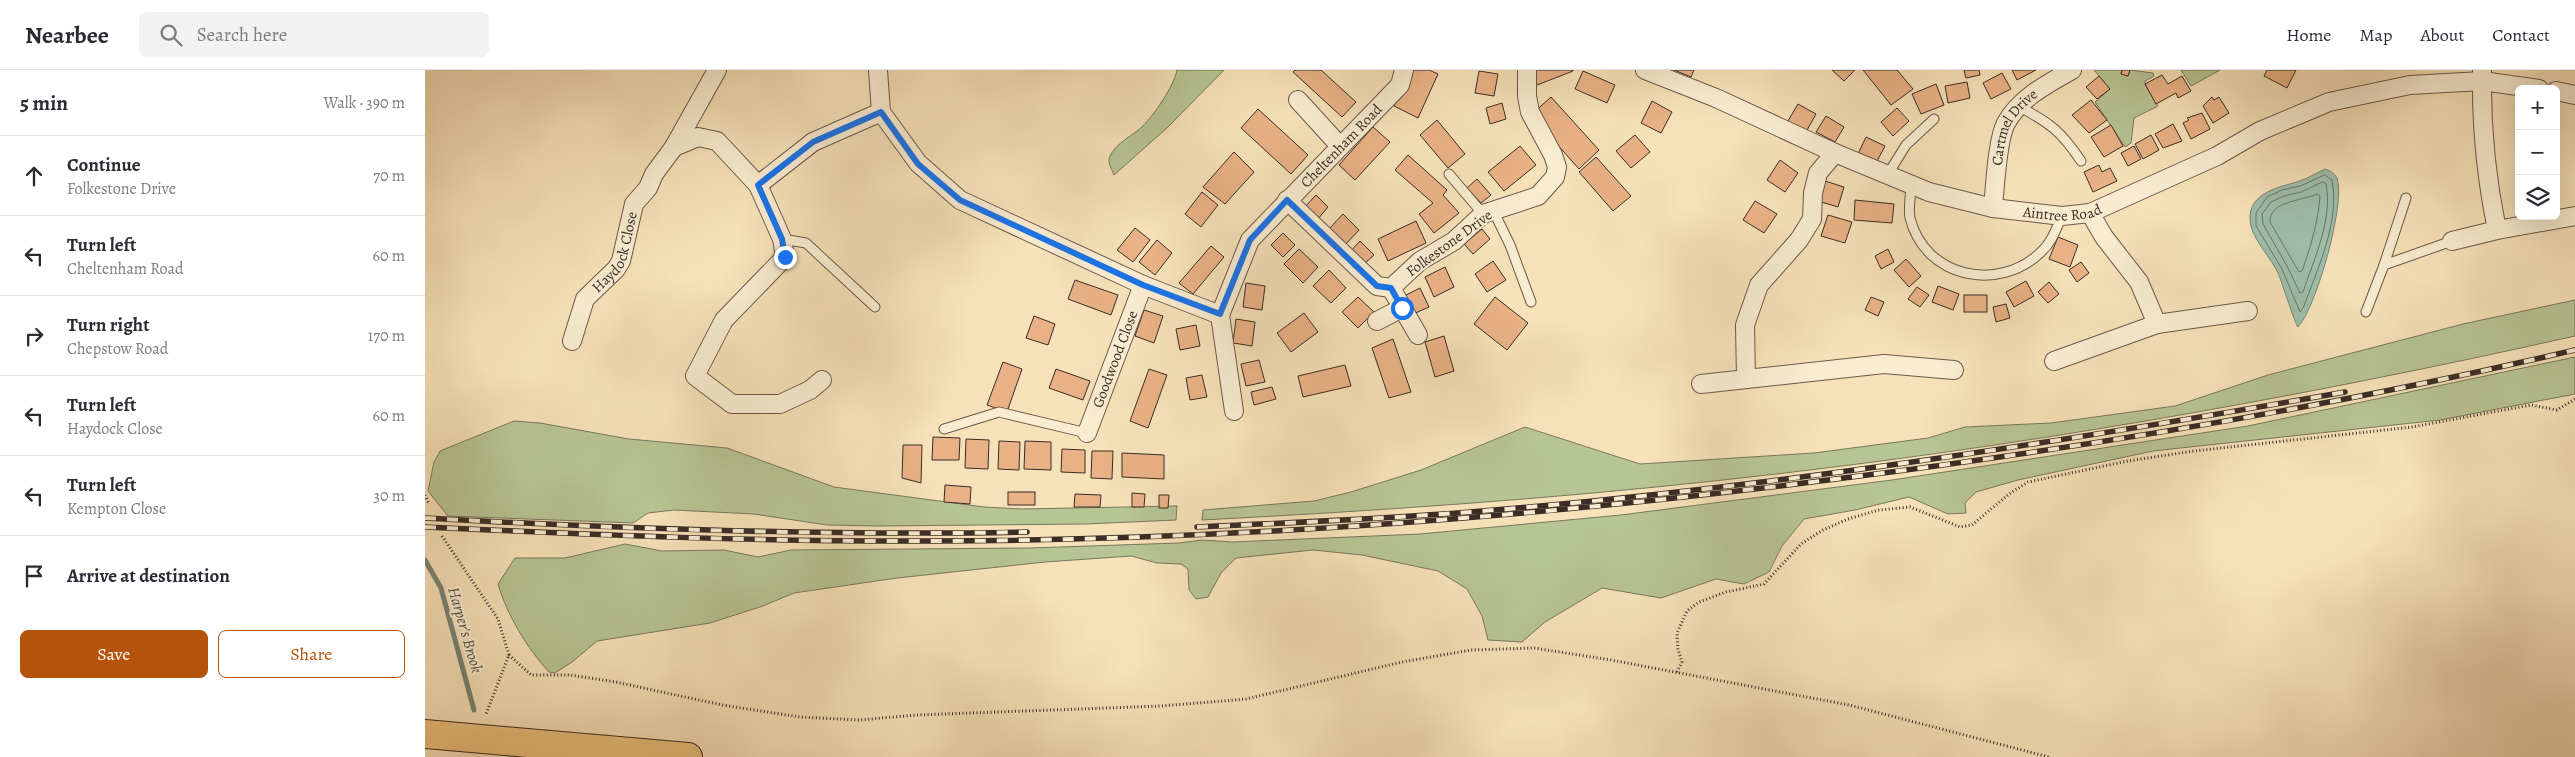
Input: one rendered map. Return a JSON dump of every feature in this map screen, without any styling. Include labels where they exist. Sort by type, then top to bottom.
[{"type":"highway","points":[[425,734],[688,757]]},
{"type":"street","name":"Haydock Close","points":[[572,341],[585,299],[616,269],[621,261],[636,201],[648,188],[654,174],[674,147],[717,70]]},
{"type":"street","points":[[878,70],[881,112],[918,164],[960,200],[1143,285],[1220,314],[1234,411]]},
{"type":"street","name":"Cheltenham Road","points":[[1220,314],[1250,240],[1339,145],[1400,85],[1404,70]]},
{"type":"street","name":"Folkestone Drive","points":[[1287,200],[1377,286],[1391,288],[1420,261],[1455,241],[1488,212],[1538,196],[1555,177],[1557,167],[1553,155],[1530,112],[1527,96],[1527,70]]},
{"type":"street","name":"Cartmel Drive","points":[[1993,208],[2005,125],[2018,106],[2033,94],[2072,70]]},
{"type":"street","name":"Aintree Road","points":[[1653,72],[1716,98],[1835,153],[1929,192],[1993,208],[2062,216],[2090,213],[2217,156],[2260,131],[2329,102],[2410,85],[2482,75],[2523,85]]},
{"type":"street","points":[[2482,75],[2482,121],[2497,230]]},
{"type":"street","points":[[2560,92],[2575,95]]},
{"type":"street","points":[[1298,100],[1339,145]]},
{"type":"street","points":[[758,185],[813,142],[881,112]]},
{"type":"street","points":[[674,147],[698,137],[717,141],[758,185],[782,239],[785,257],[724,320],[695,376],[732,404],[780,404],[810,390],[822,380]]},
{"type":"street","points":[[1746,379],[1745,326],[1759,285],[1799,240],[1812,219],[1813,193],[1818,173],[1835,153]]},
{"type":"street","points":[[2090,213],[2104,237],[2139,282],[2157,324]]},
{"type":"street","points":[[2452,241],[2497,230],[2575,216]]},
{"type":"street","name":"Goodwood Close","points":[[1087,433],[1143,285]]},
{"type":"street","points":[[1391,288],[1418,335]]},
{"type":"street","points":[[1377,321],[1402,308]]},
{"type":"street","points":[[2054,361],[2157,324],[2248,311]]},
{"type":"street","points":[[1701,384],[1884,364],[1954,370]]},
{"type":"lane","points":[[2018,106],[2046,120],[2063,135],[2081,161]]},
{"type":"lane","points":[[1888,174],[1906,145],[1934,119]]},
{"type":"lane","points":[[1449,174],[1488,212],[1510,245],[1531,302]]},
{"type":"lane","points":[[1911,184],[1910,217],[1925,247],[1936,258],[1952,268],[1973,275],[2003,275],[2026,264],[2049,244],[2062,216]]},
{"type":"lane","points":[[2366,312],[2406,198]]},
{"type":"lane","points":[[782,239],[806,243],[811,246],[875,307]]},
{"type":"lane","points":[[2384,265],[2452,241]]},
{"type":"lane","points":[[944,429],[999,412],[1087,433]]},
{"type":"path","points":[[1677,672],[1682,662],[1678,649],[1677,633],[1687,611],[1699,602],[1726,592],[1764,584],[1801,544],[1823,530],[1848,519],[1879,510],[1910,507],[1960,527],[1977,522],[2009,494],[2029,482],[2128,461],[2194,450],[2412,427],[2531,405],[2557,410],[2575,399]]},
{"type":"path","points":[[425,495],[429,504]]},
{"type":"path","points":[[442,536],[498,619],[509,655],[531,675],[569,675],[616,682],[722,705],[800,718],[859,720],[916,715],[1161,706],[1246,699],[1402,662],[1471,650],[1534,648],[1677,672],[1849,705],[2049,757]]},
{"type":"path","points":[[486,714],[509,655]]},
{"type":"shaded area","points":[[1177,70],[1224,70],[1168,127],[1114,175],[1109,161],[1113,151],[1120,143],[1142,127],[1152,115],[1168,92]]},
{"type":"shaded area","points":[[2094,70],[2122,70],[2121,74],[2128,76],[2130,70],[2153,73],[2154,76],[2145,81],[2145,84],[2158,106],[2134,118],[2131,143],[2125,147],[2095,102],[2110,89]]},
{"type":"shaded area","points":[[2181,70],[2220,70],[2191,86]]},
{"type":"shaded area","points":[[2575,300],[2575,336],[2364,381],[2151,420],[2045,437],[1830,467],[1658,487],[1463,504],[1202,520],[1203,510],[1314,501],[1351,492],[1421,470],[1525,427],[1640,464],[1814,453],[1928,438],[1965,427],[2051,423],[2175,406],[2268,375],[2463,324]]},
{"type":"shaded area","points":[[2575,357],[2575,394],[2440,420],[2153,451],[2018,480],[1976,492],[1965,503],[1966,513],[1948,514],[1909,497],[1855,510],[1804,519],[1782,546],[1769,572],[1744,584],[1716,579],[1661,598],[1602,588],[1545,622],[1522,642],[1488,640],[1482,616],[1467,589],[1438,571],[1362,555],[1313,550],[1236,558],[1221,573],[1208,597],[1196,599],[1189,590],[1188,569],[1181,564],[1157,563],[1131,556],[1045,562],[897,578],[794,593],[763,606],[710,623],[597,641],[572,662],[555,673],[549,672],[526,642],[512,619],[498,584],[515,558],[565,558],[625,544],[662,551],[724,550],[758,557],[791,550],[1030,548],[1179,543],[1202,540],[1233,542],[1420,534],[1621,515],[1892,480],[2248,426]]},
{"type":"shaded area","points":[[514,421],[540,423],[629,439],[727,448],[834,487],[984,507],[1022,509],[1177,506],[1176,520],[1086,524],[878,526],[827,525],[754,514],[674,510],[648,513],[633,523],[448,516],[428,491],[434,462],[440,451]]},
{"type":"water","points":[[2325,169],[2332,172],[2337,178],[2339,191],[2337,209],[2328,255],[2321,278],[2313,299],[2298,327],[2278,273],[2253,232],[2250,215],[2252,207],[2257,200],[2271,190],[2297,182]]},
{"type":"building","points":[[1295,70],[1321,70],[1356,102],[1342,117],[1293,72]]},
{"type":"building","points":[[1411,70],[1429,70],[1438,74],[1418,118],[1394,106]]},
{"type":"building","points":[[1526,70],[1573,70],[1573,71],[1532,87]]},
{"type":"building","points":[[1674,70],[1694,70],[1691,77]]},
{"type":"building","points":[[1832,70],[1855,70],[1844,81]]},
{"type":"building","points":[[1863,70],[1897,70],[1913,89],[1891,105]]},
{"type":"building","points":[[1964,70],[1979,70],[1980,75],[1966,78]]},
{"type":"building","points":[[2012,70],[2036,70],[2017,80]]},
{"type":"building","points":[[2122,70],[2130,70],[2128,76],[2121,74]]},
{"type":"building","points":[[2267,70],[2296,70],[2287,88],[2264,76]]},
{"type":"building","points":[[1479,71],[1498,74],[1494,96],[1475,93]]},
{"type":"building","points":[[1583,71],[1615,85],[1607,103],[1575,89]]},
{"type":"building","points":[[2002,73],[2011,89],[1991,99],[1983,83]]},
{"type":"building","points":[[2162,75],[2168,84],[2182,76],[2191,91],[2178,98],[2176,93],[2156,104],[2145,84]]},
{"type":"building","points":[[2099,76],[2110,89],[2097,99],[2086,87]]},
{"type":"building","points":[[1967,82],[1970,98],[1948,103],[1945,86]]},
{"type":"building","points":[[1936,84],[1944,105],[1921,114],[1912,94]]},
{"type":"building","points":[[1551,97],[1599,150],[1579,169],[1531,115]]},
{"type":"building","points":[[2212,97],[2214,100],[2219,97],[2229,113],[2213,123],[2203,106]]},
{"type":"building","points":[[2091,100],[2107,120],[2089,133],[2072,115]]},
{"type":"building","points":[[1652,101],[1672,112],[1661,133],[1641,123]]},
{"type":"building","points":[[1502,103],[1506,119],[1490,124],[1486,108]]},
{"type":"building","points":[[1798,104],[1816,114],[1806,132],[1788,121]]},
{"type":"building","points":[[1897,108],[1909,121],[1893,136],[1881,122]]},
{"type":"building","points":[[1258,109],[1308,155],[1291,174],[1241,128]]},
{"type":"building","points":[[2202,113],[2210,129],[2191,139],[2183,123],[2189,120],[2187,118]]},
{"type":"building","points":[[1826,116],[1844,127],[1835,142],[1816,132]]},
{"type":"building","points":[[1437,120],[1465,154],[1448,168],[1420,135]]},
{"type":"building","points":[[2173,124],[2182,141],[2163,148],[2155,134]]},
{"type":"building","points":[[2111,125],[2123,146],[2104,157],[2091,137]]},
{"type":"building","points":[[1373,127],[1390,142],[1355,180],[1339,165]]},
{"type":"building","points":[[1635,135],[1650,152],[1631,168],[1616,151]]},
{"type":"building","points":[[2151,135],[2159,150],[2143,159],[2135,144]]},
{"type":"building","points":[[1866,137],[1885,146],[1875,165],[1857,156]]},
{"type":"building","points":[[1520,146],[1536,165],[1504,191],[1488,172]]},
{"type":"building","points":[[2134,146],[2141,159],[2128,166],[2121,153]]},
{"type":"building","points":[[1234,152],[1254,172],[1225,204],[1203,187]]},
{"type":"building","points":[[1408,155],[1447,190],[1443,195],[1459,213],[1434,233],[1419,214],[1433,203],[1395,170]]},
{"type":"building","points":[[1596,157],[1631,196],[1613,211],[1579,172]]},
{"type":"building","points":[[1780,160],[1798,173],[1785,192],[1767,180]]},
{"type":"building","points":[[2099,165],[2102,172],[2110,168],[2117,181],[2093,192],[2084,172]]},
{"type":"building","points":[[1477,179],[1491,195],[1481,203],[1467,188]]},
{"type":"building","points":[[1825,181],[1844,187],[1838,207],[1818,201]]},
{"type":"building","points":[[1202,192],[1218,205],[1201,227],[1185,214]]},
{"type":"building","points":[[1316,195],[1328,207],[1317,220],[1304,208]]},
{"type":"building","points":[[1855,200],[1894,204],[1892,223],[1854,220]]},
{"type":"building","points":[[1755,201],[1777,214],[1764,233],[1743,220]]},
{"type":"building","points":[[1343,214],[1359,230],[1344,246],[1328,230]]},
{"type":"building","points":[[1828,215],[1852,222],[1845,243],[1821,236]]},
{"type":"building","points":[[1416,221],[1426,243],[1388,261],[1378,239]]},
{"type":"building","points":[[1135,228],[1150,240],[1133,262],[1117,250]]},
{"type":"building","points":[[1482,229],[1490,239],[1473,254],[1464,244]]},
{"type":"building","points":[[1283,233],[1295,245],[1283,257],[1271,245]]},
{"type":"building","points":[[2058,237],[2078,245],[2070,267],[2049,259]]},
{"type":"building","points":[[1157,240],[1172,253],[1155,275],[1139,262]]},
{"type":"building","points":[[1360,241],[1374,255],[1364,264],[1351,251]]},
{"type":"building","points":[[1211,246],[1224,257],[1193,294],[1179,283]]},
{"type":"building","points":[[1299,249],[1318,267],[1303,283],[1284,264]]},
{"type":"building","points":[[1888,249],[1894,262],[1881,269],[1875,256]]},
{"type":"building","points":[[1906,259],[1921,276],[1909,287],[1894,270]]},
{"type":"building","points":[[1493,261],[1506,280],[1487,292],[1475,274]]},
{"type":"building","points":[[2081,262],[2089,273],[2077,282],[2069,270]]},
{"type":"building","points":[[1445,267],[1454,287],[1434,297],[1425,277]]},
{"type":"building","points":[[1329,270],[1346,288],[1331,303],[1313,286]]},
{"type":"building","points":[[1075,280],[1118,295],[1111,315],[1068,299]]},
{"type":"building","points":[[2026,281],[2034,296],[2014,307],[2006,292]]},
{"type":"building","points":[[2049,282],[2059,294],[2048,303],[2038,292]]},
{"type":"building","points":[[1246,283],[1265,286],[1262,310],[1243,307]]},
{"type":"building","points":[[1938,286],[1959,294],[1953,310],[1932,302]]},
{"type":"building","points":[[1917,287],[1929,295],[1920,307],[1908,299]]},
{"type":"building","points":[[1420,288],[1429,307],[1411,315],[1402,297]]},
{"type":"building","points":[[1964,295],[1987,295],[1987,312],[1964,312]]},
{"type":"building","points":[[1358,297],[1374,312],[1358,328],[1342,312]]},
{"type":"building","points":[[1495,297],[1528,323],[1507,350],[1474,324]]},
{"type":"building","points":[[1871,297],[1884,302],[1878,316],[1865,310]]},
{"type":"building","points":[[2006,304],[2010,318],[1996,322],[1993,307]]},
{"type":"building","points":[[1144,310],[1163,316],[1154,343],[1135,336]]},
{"type":"building","points":[[1304,313],[1318,332],[1291,352],[1277,333]]},
{"type":"building","points":[[1034,316],[1055,324],[1048,345],[1026,338]]},
{"type":"building","points":[[1236,319],[1255,322],[1252,346],[1233,343]]},
{"type":"building","points":[[1196,325],[1200,346],[1180,350],[1176,329]]},
{"type":"building","points":[[1444,336],[1454,371],[1435,377],[1425,342]]},
{"type":"building","points":[[1393,339],[1411,392],[1389,398],[1372,348]]},
{"type":"building","points":[[1259,360],[1265,382],[1246,386],[1241,364]]},
{"type":"building","points":[[1003,362],[1022,369],[1007,412],[987,405]]},
{"type":"building","points":[[1345,365],[1351,386],[1303,397],[1298,376]]},
{"type":"building","points":[[1056,369],[1090,381],[1083,400],[1049,388]]},
{"type":"building","points":[[1149,369],[1167,375],[1148,428],[1130,421]]},
{"type":"building","points":[[1202,375],[1207,397],[1190,400],[1186,378]]},
{"type":"building","points":[[1272,387],[1276,399],[1254,405],[1251,392]]},
{"type":"building","points":[[933,437],[960,438],[959,460],[932,460]]},
{"type":"building","points":[[966,439],[989,440],[988,469],[965,468]]},
{"type":"building","points":[[999,441],[1020,442],[1019,470],[998,469]]},
{"type":"building","points":[[1025,441],[1051,442],[1051,470],[1024,469]]},
{"type":"building","points":[[903,445],[922,445],[921,483],[902,478]]},
{"type":"building","points":[[1062,449],[1085,450],[1085,473],[1061,472]]},
{"type":"building","points":[[1092,451],[1113,451],[1112,479],[1091,478]]},
{"type":"building","points":[[1122,453],[1164,455],[1164,479],[1122,477]]},
{"type":"building","points":[[945,485],[971,487],[970,504],[944,502]]},
{"type":"building","points":[[1008,492],[1035,492],[1035,505],[1008,505]]},
{"type":"building","points":[[1132,493],[1145,494],[1144,507],[1132,507]]},
{"type":"building","points":[[1075,494],[1101,495],[1100,507],[1074,507]]},
{"type":"building","points":[[1159,495],[1169,495],[1168,508],[1159,508]]},
{"type":"waterway","name":"Harper's Brook","points":[[425,560],[441,588],[474,710]]},
{"type":"railway","points":[[425,527],[553,533],[808,540],[1049,540],[1274,531],[1499,515],[1724,493],[1929,467],[2114,440],[2299,408],[2483,371],[2575,350]]},
{"type":"railway","points":[[1197,527],[1470,512],[1690,491],[2018,446],[2345,392]]},
{"type":"railway","points":[[425,518],[726,531],[876,533],[1027,532]]},
{"type":"route","points":[[785,257],[782,239],[758,185],[813,142],[881,112],[918,164],[960,200],[1143,285],[1220,314],[1250,240],[1287,200],[1377,286],[1386,289],[1391,288],[1402,308]]}]
